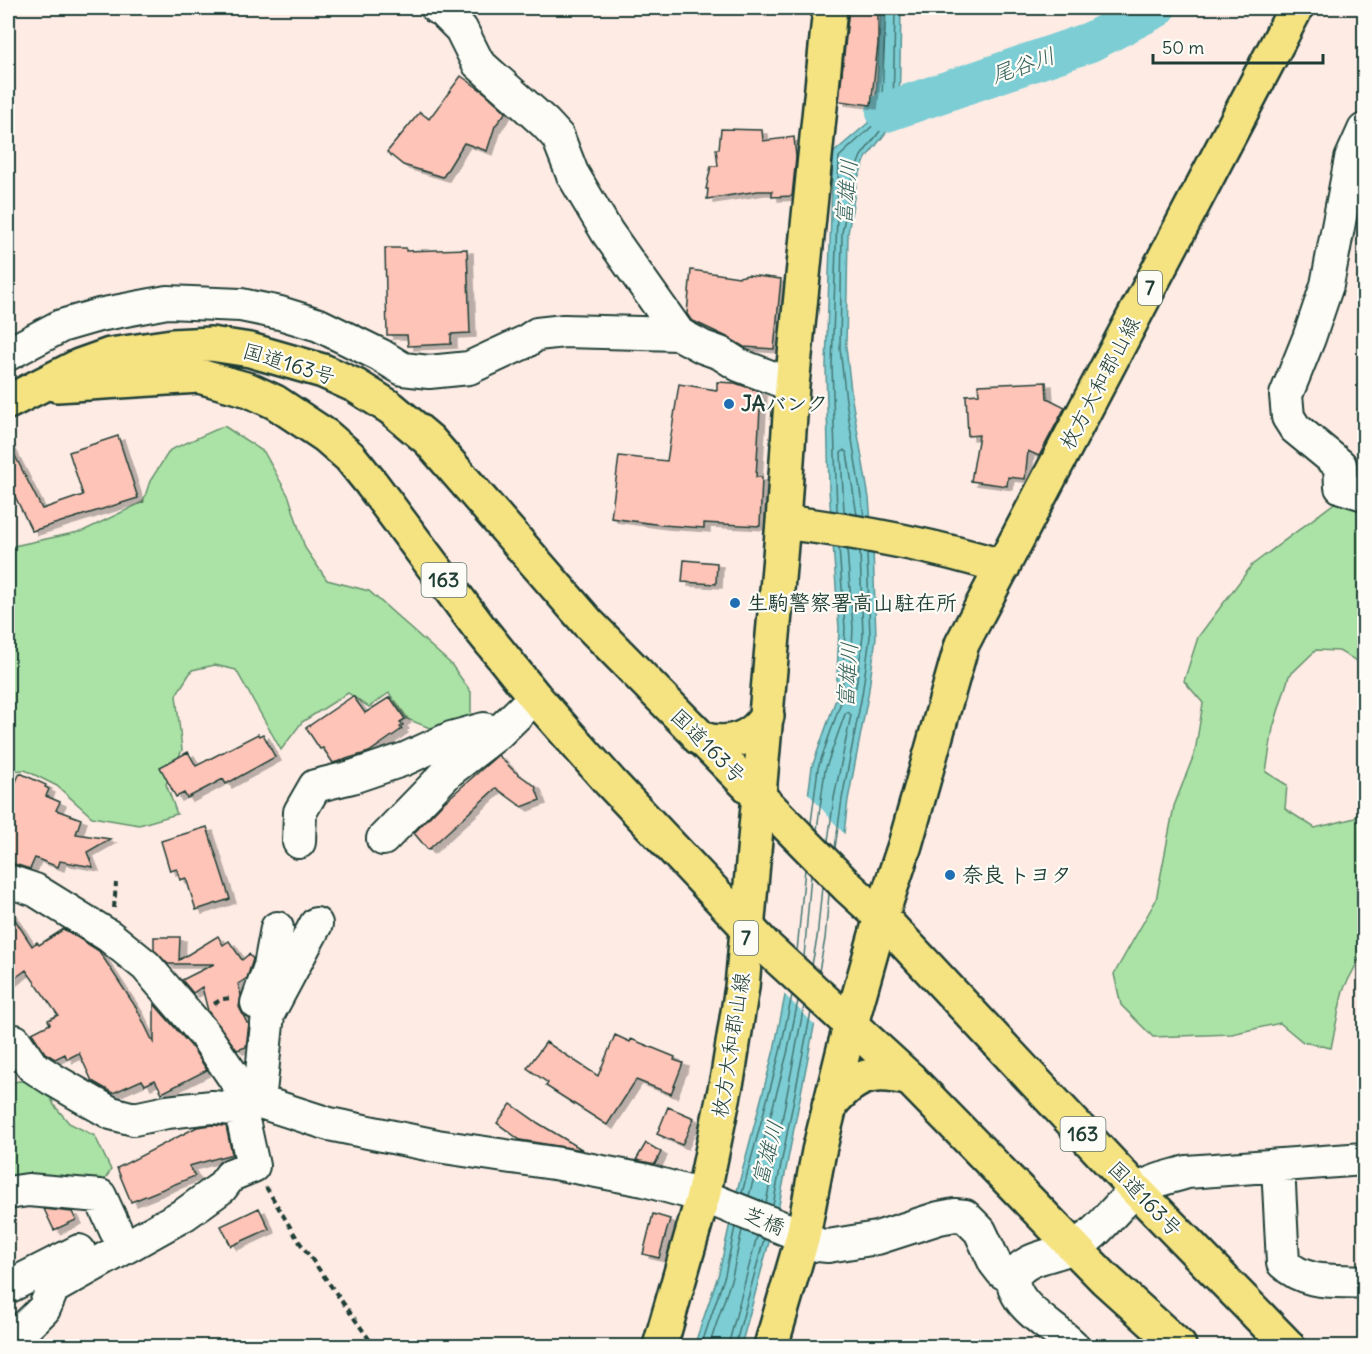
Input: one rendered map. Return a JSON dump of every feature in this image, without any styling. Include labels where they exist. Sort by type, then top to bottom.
[{"type":"main road","name":"枚方大和郡山線","points":[[660,1347],[715,1201],[737,1024],[756,936],[760,797],[792,385],[830,8]]},
{"type":"main road","name":"枚方大和郡山線","points":[[771,1347],[803,1236],[829,1106],[841,1014],[881,917],[962,644],[1296,8]]},
{"type":"main road","name":"国道163号","points":[[8,402],[79,366],[110,355],[172,346],[212,344],[250,350],[323,371],[356,386],[391,408],[429,440],[588,622],[699,738],[881,917],[1136,1190],[1288,1347]]},
{"type":"main road","name":"国道163号","points":[[40,386],[199,376],[249,390],[275,402],[304,419],[326,436],[357,466],[398,517],[478,626],[535,697],[610,782],[756,936],[909,1079],[1105,1279],[1179,1347]]},
{"type":"main road","points":[[783,522],[818,526],[964,555],[1003,567]]},
{"type":"main road","points":[[699,738],[720,743],[737,741],[758,728],[767,716]]},
{"type":"main road","points":[[829,1106],[852,1083],[865,1076],[880,1074],[909,1079]]},
{"type":"street","points":[[437,8],[461,29],[478,63],[558,137],[572,173],[607,232],[679,334]]},
{"type":"street","points":[[1365,129],[1351,159],[1327,285],[1310,338],[1286,395],[1288,417],[1295,428],[1340,465],[1341,487],[1365,494]]},
{"type":"street","points":[[8,354],[61,326],[99,315],[167,302],[241,305],[280,313],[319,325],[403,369],[429,372],[469,368],[537,334],[564,331],[679,334],[720,353],[739,365],[792,385]]},
{"type":"street","points":[[383,839],[449,771],[498,733],[535,697]]},
{"type":"street","points":[[299,842],[300,812],[315,786],[352,777],[395,762],[451,738],[484,729],[498,733]]},
{"type":"street","points":[[8,881],[35,890],[109,936],[146,966],[194,1023],[251,1104]]},
{"type":"street","points":[[8,1310],[53,1288],[184,1214],[242,1171],[243,1120],[251,1104],[268,1014],[316,924]]},
{"type":"street","points":[[267,1022],[257,1003],[270,966],[278,928]]},
{"type":"street","name":"芝橋","points":[[16,1052],[52,1079],[111,1113],[134,1119],[166,1112],[251,1104],[329,1124],[437,1146],[560,1164],[644,1180],[715,1201],[803,1236],[818,1245],[828,1246],[877,1238],[939,1218],[965,1216],[980,1231],[995,1263],[1002,1272],[1013,1278]]},
{"type":"street","points":[[1073,1347],[1015,1293],[1013,1278],[1017,1271],[1027,1263],[1073,1247],[1098,1230],[1136,1190],[1187,1172],[1365,1159]]},
{"type":"street","points":[[1278,1166],[1282,1263],[1292,1271],[1313,1280],[1365,1282]]},
{"type":"street","points":[[8,1287],[215,1181],[242,1171]]},
{"type":"street","points":[[8,1193],[28,1190],[100,1196],[116,1231]]},
{"type":"street","points":[[8,1344],[44,1309],[53,1288]]},
{"type":"path","points":[[194,1023],[208,1008],[222,999],[262,990]]},
{"type":"path","points":[[242,1171],[298,1240],[374,1347]]},
{"type":"green space","points":[[224,426],[264,452],[289,497],[305,548],[327,580],[369,591],[451,664],[471,692],[471,719],[450,729],[430,728],[407,719],[389,693],[369,707],[348,693],[302,722],[281,750],[236,670],[215,665],[192,670],[176,695],[182,750],[166,784],[177,814],[139,825],[92,817],[57,786],[25,770],[8,771],[8,560],[14,546],[83,531],[143,502],[150,481],[170,450]]},
{"type":"green space","points":[[1341,498],[1364,503],[1364,665],[1339,651],[1316,650],[1289,676],[1273,728],[1266,772],[1287,785],[1285,809],[1315,828],[1355,818],[1364,805],[1364,950],[1343,990],[1331,1048],[1303,1042],[1280,1023],[1232,1034],[1153,1037],[1121,1005],[1114,974],[1156,900],[1174,806],[1195,752],[1203,703],[1184,681],[1198,637],[1252,565]]},
{"type":"green space","points":[[18,1081],[44,1082],[54,1105],[69,1123],[95,1136],[111,1170],[100,1187],[8,1184],[8,1085]]},
{"type":"water","name":"富雄川","points":[[881,8],[901,8],[899,116],[866,158],[857,180],[848,233],[846,347],[852,400],[869,498],[873,549],[876,637],[868,696],[848,800],[831,940],[779,1205],[741,1346],[694,1346],[719,1273],[737,1191],[774,1050],[788,981],[796,885],[812,767],[836,699],[839,628],[829,489],[826,366],[833,153],[875,117]]},
{"type":"pier","points":[[806,791],[846,836],[834,941],[817,1027],[783,993],[793,884]]},
{"type":"building","points":[[849,9],[878,12],[878,44],[871,105],[839,101]]},
{"type":"building","points":[[461,76],[506,112],[495,126],[487,151],[464,143],[443,177],[403,165],[387,152],[420,112],[429,119]]},
{"type":"building","points":[[721,129],[762,130],[763,141],[794,137],[796,157],[792,196],[772,197],[772,191],[758,191],[707,199],[708,189],[706,189],[711,166],[718,166],[716,149],[719,149]]},
{"type":"building","points":[[385,248],[406,248],[406,251],[467,249],[470,333],[451,334],[451,344],[408,346],[407,335],[387,335]]},
{"type":"building","points":[[691,270],[739,277],[748,275],[781,279],[774,349],[744,347],[691,320],[687,314]]},
{"type":"building","points":[[717,382],[735,383],[761,392],[756,477],[762,477],[760,526],[704,523],[704,528],[611,518],[619,456],[667,461],[679,384],[717,390]]},
{"type":"building","points":[[1046,382],[1047,398],[1065,407],[1039,456],[1028,451],[1025,479],[1008,477],[1007,486],[971,481],[979,435],[968,436],[966,395],[979,394],[978,385]]},
{"type":"building","points":[[118,436],[138,498],[32,531],[8,482],[8,442],[42,509],[83,495],[69,452]]},
{"type":"building","points":[[684,560],[717,563],[716,584],[682,582]]},
{"type":"building","points":[[353,696],[365,713],[390,697],[405,719],[400,722],[403,725],[400,727],[402,729],[369,752],[333,763],[306,728]]},
{"type":"building","points":[[258,734],[259,736],[263,734],[275,757],[226,784],[223,779],[187,798],[184,793],[176,797],[160,767],[188,752],[196,766]]},
{"type":"building","points":[[498,755],[514,771],[535,786],[540,800],[522,807],[496,788],[428,850],[414,833],[441,805]]},
{"type":"building","points":[[20,773],[46,785],[45,787],[49,789],[46,796],[60,802],[56,810],[81,819],[76,834],[110,839],[87,852],[93,867],[60,861],[58,867],[35,858],[30,869],[8,862],[8,807],[15,791],[12,790]]},
{"type":"building","points":[[207,827],[230,899],[196,910],[186,878],[180,880],[177,869],[170,871],[161,841]]},
{"type":"building","points":[[8,909],[32,946],[37,942],[39,945],[64,929],[99,951],[137,1009],[154,1044],[154,1004],[191,1046],[207,1070],[162,1093],[155,1080],[145,1085],[142,1080],[113,1093],[92,1081],[79,1053],[67,1059],[65,1054],[55,1059],[45,1053],[32,1033],[50,1024],[48,1020],[58,1015],[26,970],[8,983]]},
{"type":"building","points":[[218,936],[223,945],[229,941],[242,960],[249,954],[253,959],[247,978],[238,984],[241,995],[239,1007],[249,1023],[246,1047],[237,1050],[208,1011],[202,987],[193,993],[182,980],[214,964],[168,964],[154,950],[154,937],[180,937],[179,960]]},
{"type":"building","points":[[615,1035],[675,1057],[674,1060],[683,1063],[671,1094],[636,1080],[607,1125],[546,1086],[548,1083],[527,1068],[546,1042],[598,1076]]},
{"type":"building","points":[[511,1104],[583,1150],[520,1140],[497,1123]]},
{"type":"building","points":[[668,1107],[694,1118],[682,1145],[657,1134]]},
{"type":"building","points":[[226,1126],[232,1154],[189,1166],[195,1176],[131,1202],[117,1168],[197,1127]]},
{"type":"building","points":[[646,1143],[661,1152],[655,1164],[636,1160]]},
{"type":"building","points":[[259,1208],[269,1229],[231,1246],[221,1226]]},
{"type":"building","points":[[44,1209],[72,1212],[76,1220],[54,1230]]},
{"type":"building","points":[[653,1214],[670,1219],[659,1258],[643,1254]]},
{"type":"waterway","name":"尾谷川","points":[[886,112],[1090,42],[1156,8]]},
{"type":"place","name":"JAバンク","points":[[729,404]]},
{"type":"place","name":"生駒警察署高山駐在所","points":[[735,603]]},
{"type":"place","name":"奈良 トヨタ","points":[[950,875]]}]
